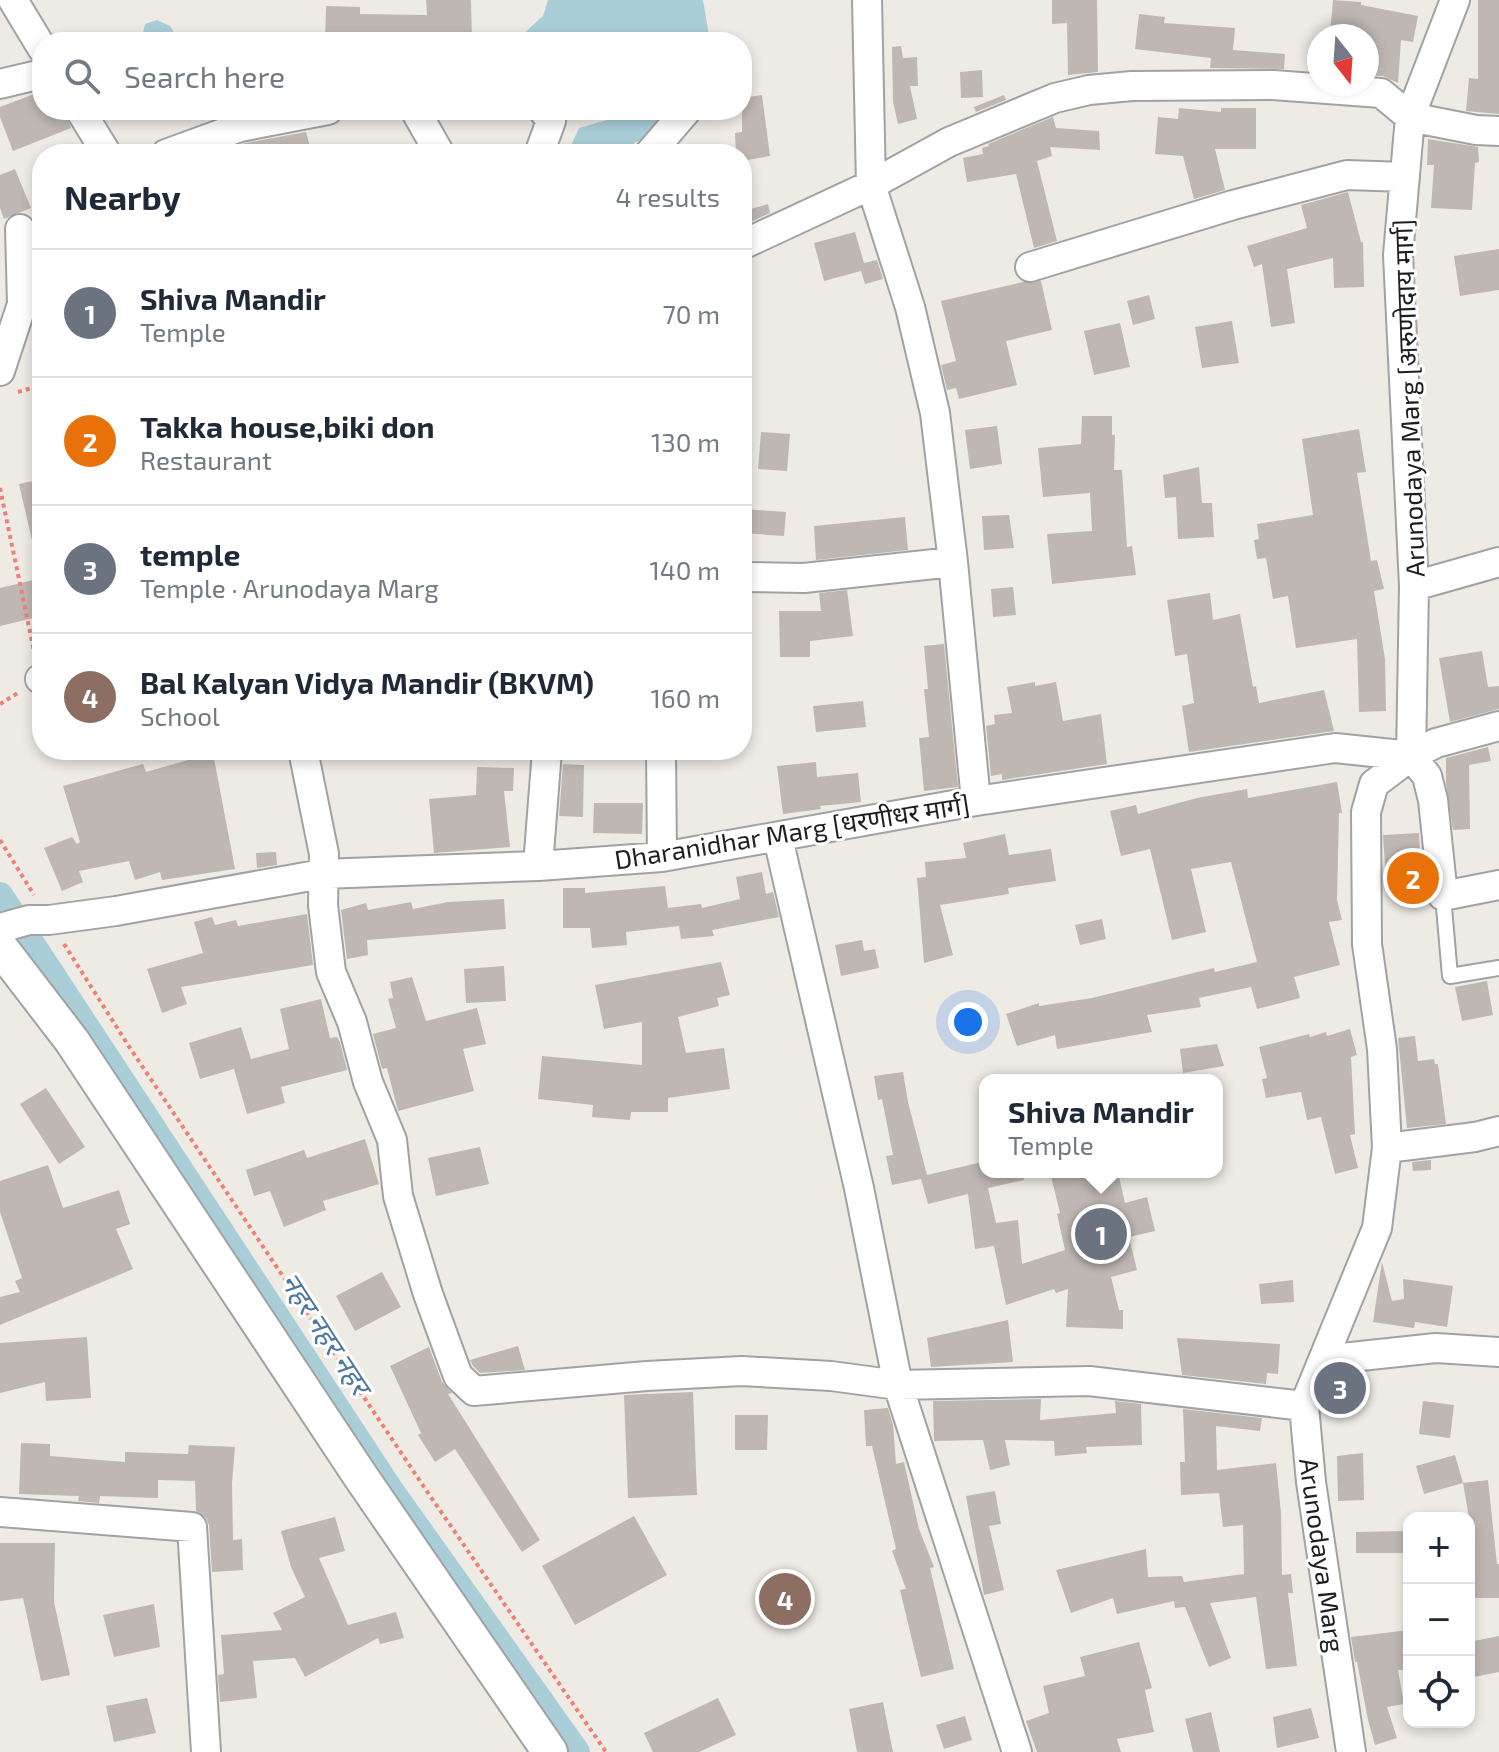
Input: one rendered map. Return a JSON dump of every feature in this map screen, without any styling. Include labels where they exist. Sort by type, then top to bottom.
[{"type":"street","points":[[13,0],[32,32]]},
{"type":"street","points":[[867,0],[871,185],[910,307],[935,413],[976,801]]},
{"type":"street","name":"Arunodaya Marg [अरुणोदा‍य मार्ग]","points":[[1411,756],[1414,586],[1398,255],[1410,117],[1455,0]]},
{"type":"street","points":[[0,84],[32,76]]},
{"type":"street","points":[[752,240],[871,185],[949,142],[1055,98],[1089,90],[1132,86],[1273,85],[1381,93],[1410,117],[1476,130],[1499,131]]},
{"type":"street","points":[[86,120],[101,144]]},
{"type":"street","points":[[193,144],[240,127],[276,120]]},
{"type":"street","points":[[421,120],[434,144]]},
{"type":"street","points":[[543,144],[550,120]]},
{"type":"street","points":[[658,144],[678,120]]},
{"type":"street","points":[[1030,267],[1218,209],[1347,175],[1405,177]]},
{"type":"street","points":[[7,382],[22,304],[21,229]]},
{"type":"street","points":[[752,577],[804,578],[953,562]]},
{"type":"street","points":[[1414,586],[1499,562]]},
{"type":"street","name":"Arunodaya Marg","points":[[1351,1752],[1311,1482],[1304,1406],[1377,1228],[1387,1148],[1382,1049],[1367,944],[1366,812],[1374,784],[1411,756],[1436,743],[1499,726]]},
{"type":"street","name":"Dharanidhar Marg [धरणीधर मार्ग]","points":[[0,928],[116,911],[322,874],[538,866],[662,857],[976,801],[1335,748],[1411,756]]},
{"type":"street","points":[[1411,756],[1427,776],[1433,800],[1443,896],[1499,885]]},
{"type":"street","points":[[305,760],[324,854],[322,874],[331,972],[352,1022],[368,1082],[392,1140],[398,1196],[428,1294],[458,1376],[474,1391],[742,1371],[831,1376],[898,1385],[1089,1381],[1304,1406]]},
{"type":"street","points":[[538,866],[546,760]]},
{"type":"street","points":[[661,760],[662,857]]},
{"type":"street","points":[[778,838],[859,1188],[898,1385],[1017,1752]]},
{"type":"street","points":[[0,947],[72,1041],[359,1474],[550,1752]]},
{"type":"street","points":[[1387,1148],[1499,1131]]},
{"type":"street","points":[[1323,1360],[1436,1348],[1499,1352]]},
{"type":"street","points":[[0,1512],[192,1527],[206,1752]]},
{"type":"lane","points":[[1443,896],[1450,976],[1499,968]]},
{"type":"path","points":[[7,382],[32,384]]},
{"type":"path","points":[[0,488],[32,637]]},
{"type":"path","points":[[0,704],[32,684]]},
{"type":"path","points":[[0,840],[39,920],[128,1045],[606,1752]]},
{"type":"water","points":[[548,0],[703,0],[708,32],[525,32],[543,16]]},
{"type":"water","points":[[157,20],[170,26],[174,32],[143,32],[145,24]]},
{"type":"water","points":[[607,120],[658,121],[656,133],[634,144],[572,144],[579,128]]},
{"type":"building","points":[[426,0],[471,0],[472,32],[325,32],[326,6],[360,7],[360,14],[427,15]]},
{"type":"building","points":[[1052,0],[1097,0],[1098,72],[1068,75],[1067,23],[1052,24]]},
{"type":"building","points":[[1333,0],[1361,2],[1361,5],[1418,16],[1413,42],[1401,40],[1398,83],[1379,76],[1379,24],[1331,24]]},
{"type":"building","points":[[1478,0],[1499,0],[1499,114],[1466,111],[1469,78],[1478,79]]},
{"type":"building","points":[[1139,14],[1165,17],[1164,23],[1235,28],[1233,50],[1285,54],[1284,69],[1210,68],[1211,58],[1135,49]]},
{"type":"building","points":[[901,46],[903,58],[917,57],[918,86],[910,86],[917,119],[898,124],[893,102],[892,47]]},
{"type":"building","points":[[982,70],[983,97],[961,98],[960,72]]},
{"type":"building","points":[[32,95],[32,120],[67,120],[71,128],[13,151],[0,117],[0,107]]},
{"type":"building","points":[[762,95],[770,156],[752,159],[752,144],[736,144],[735,133],[742,132],[742,120],[752,120],[752,96]]},
{"type":"building","points":[[1004,95],[1006,100],[976,112],[974,107]]},
{"type":"building","points":[[1179,108],[1221,112],[1221,108],[1256,108],[1256,149],[1215,149],[1225,190],[1194,199],[1183,156],[1155,154],[1158,117],[1178,119]]},
{"type":"building","points":[[1053,117],[1056,128],[1099,131],[1100,150],[1050,147],[1052,156],[1037,161],[1057,241],[1034,248],[1016,174],[967,182],[963,158],[983,154],[982,148],[988,144]]},
{"type":"building","points":[[306,132],[309,144],[242,144]]},
{"type":"building","points":[[1428,139],[1478,147],[1479,162],[1475,163],[1472,210],[1431,208],[1434,165],[1427,165]]},
{"type":"building","points":[[15,169],[31,208],[4,219],[0,208],[0,175]]},
{"type":"building","points":[[1348,192],[1363,242],[1364,287],[1334,288],[1333,258],[1287,269],[1295,323],[1271,327],[1262,264],[1254,267],[1247,246],[1307,228],[1301,205]]},
{"type":"building","points":[[768,204],[770,213],[752,222],[752,209]]},
{"type":"building","points":[[855,232],[864,263],[877,260],[883,279],[865,284],[861,271],[824,281],[814,243]]},
{"type":"building","points":[[1499,249],[1499,290],[1460,296],[1454,256]]},
{"type":"building","points":[[1041,281],[1052,330],[1006,341],[1017,385],[959,399],[956,388],[947,390],[941,365],[956,361],[941,301],[1023,282]]},
{"type":"building","points":[[1149,295],[1155,319],[1133,325],[1127,301]]},
{"type":"building","points":[[1232,321],[1239,363],[1202,368],[1195,327]]},
{"type":"building","points":[[1120,323],[1130,367],[1094,375],[1084,331]]},
{"type":"building","points":[[1082,416],[1112,416],[1114,470],[1122,470],[1127,547],[1132,546],[1136,575],[1052,584],[1047,534],[1092,531],[1090,493],[1043,497],[1038,448],[1081,444]]},
{"type":"building","points":[[997,426],[1002,464],[970,469],[965,430]]},
{"type":"building","points":[[1359,429],[1366,472],[1357,473],[1371,561],[1377,560],[1384,589],[1374,591],[1385,659],[1386,711],[1359,712],[1357,639],[1296,648],[1288,596],[1273,599],[1266,558],[1257,559],[1254,540],[1259,539],[1257,524],[1313,515],[1302,439]]},
{"type":"building","points":[[761,432],[790,434],[787,471],[758,469]]},
{"type":"building","points":[[1199,467],[1202,503],[1212,503],[1214,537],[1178,539],[1176,497],[1165,498],[1163,475]]},
{"type":"building","points":[[32,481],[32,540],[19,484]]},
{"type":"building","points":[[752,510],[786,512],[784,536],[752,534]]},
{"type":"building","points":[[1009,515],[1014,548],[984,550],[982,516]]},
{"type":"building","points":[[905,517],[908,550],[816,560],[814,526]]},
{"type":"building","points":[[32,580],[32,618],[0,626],[0,588]]},
{"type":"building","points":[[1013,587],[1016,615],[993,617],[991,589]]},
{"type":"building","points":[[847,590],[853,636],[810,641],[810,657],[780,657],[779,611],[821,611],[819,593]]},
{"type":"building","points":[[1210,593],[1213,620],[1240,614],[1253,687],[1256,686],[1259,703],[1324,690],[1334,731],[1189,752],[1182,706],[1194,703],[1187,654],[1175,656],[1167,600]]},
{"type":"building","points":[[944,644],[958,787],[924,791],[919,738],[929,737],[924,646]]},
{"type":"building","points":[[1482,651],[1488,687],[1499,686],[1499,709],[1450,722],[1439,658]]},
{"type":"building","points":[[1035,682],[1035,686],[1056,682],[1063,721],[1101,714],[1107,764],[1002,780],[1002,774],[991,776],[986,726],[995,724],[994,715],[1012,713],[1007,687]]},
{"type":"building","points":[[863,701],[866,727],[816,732],[813,706]]},
{"type":"building","points":[[1488,747],[1491,761],[1469,765],[1470,829],[1453,830],[1446,783],[1446,758]]},
{"type":"building","points":[[188,760],[214,760],[235,869],[162,880],[160,872],[135,880],[129,861],[79,871],[83,882],[62,891],[44,848],[72,837],[77,844],[80,842],[63,786],[143,764],[146,772]]},
{"type":"building","points":[[816,762],[817,777],[858,773],[861,802],[783,814],[777,766]]},
{"type":"building","points":[[563,764],[584,765],[583,817],[559,816]]},
{"type":"building","points":[[477,767],[514,768],[513,791],[504,791],[510,847],[434,853],[429,799],[476,795]]},
{"type":"building","points":[[1337,782],[1342,813],[1339,813],[1337,900],[1342,920],[1329,922],[1340,965],[1294,977],[1300,998],[1257,1009],[1251,987],[1199,998],[1201,1007],[1147,1015],[1152,1032],[1057,1049],[1055,1035],[1017,1046],[1006,1014],[1039,1003],[1039,1006],[1092,998],[1214,968],[1215,972],[1257,962],[1231,862],[1191,869],[1206,932],[1172,940],[1150,849],[1121,856],[1110,811],[1136,805],[1138,814],[1197,798],[1247,789],[1248,798]]},
{"type":"building","points":[[594,803],[643,803],[642,834],[593,833]]},
{"type":"building","points":[[1419,833],[1420,854],[1409,854],[1418,885],[1392,892],[1385,866],[1383,835]]},
{"type":"building","points":[[1005,834],[1009,855],[1051,849],[1056,881],[1008,888],[1009,894],[940,905],[953,955],[924,963],[917,878],[926,877],[925,862],[966,858],[963,843]]},
{"type":"building","points":[[276,852],[277,865],[257,868],[256,853]]},
{"type":"building","points":[[762,872],[766,894],[773,892],[779,917],[712,930],[714,936],[681,939],[679,926],[626,932],[627,945],[592,948],[590,928],[563,928],[563,888],[585,888],[585,893],[665,886],[668,908],[701,904],[702,908],[740,899],[736,877]]},
{"type":"building","points":[[504,899],[506,929],[367,940],[368,955],[347,959],[341,910],[366,903],[368,910],[411,902],[413,909],[448,902]]},
{"type":"building","points":[[307,914],[313,965],[181,987],[187,1004],[162,1013],[147,969],[203,953],[194,922],[212,917],[215,925],[236,920],[238,926]]},
{"type":"building","points":[[1102,919],[1106,939],[1080,945],[1075,925]]},
{"type":"building","points":[[862,940],[864,951],[875,949],[879,968],[841,976],[835,945]]},
{"type":"building","points":[[721,962],[730,995],[717,998],[719,1006],[678,1017],[686,1053],[724,1048],[730,1089],[668,1098],[668,1112],[631,1112],[630,1120],[592,1117],[593,1105],[538,1099],[542,1056],[642,1065],[642,1022],[604,1029],[595,985]]},
{"type":"building","points":[[504,966],[506,1001],[466,1003],[464,969]]},
{"type":"building","points":[[412,977],[426,1021],[477,1008],[486,1044],[463,1049],[474,1091],[398,1111],[387,1068],[382,1069],[373,1034],[396,1028],[388,999],[393,998],[390,982]]},
{"type":"building","points":[[1487,981],[1493,1015],[1462,1021],[1455,987]]},
{"type":"building","points":[[321,999],[330,1038],[337,1037],[340,1042],[347,1070],[281,1087],[285,1103],[247,1114],[234,1069],[200,1079],[189,1043],[241,1027],[251,1059],[289,1049],[280,1009]]},
{"type":"building","points":[[1350,1029],[1357,1055],[1351,1057],[1355,1134],[1350,1135],[1358,1168],[1335,1174],[1321,1117],[1307,1120],[1301,1092],[1266,1098],[1262,1079],[1267,1078],[1259,1047],[1309,1034],[1310,1037],[1326,1032],[1327,1036]]},
{"type":"building","points":[[1415,1036],[1418,1061],[1434,1059],[1438,1064],[1446,1124],[1407,1128],[1398,1038]]},
{"type":"building","points":[[1217,1044],[1224,1066],[1183,1073],[1180,1049]]},
{"type":"building","points":[[903,1072],[927,1175],[979,1163],[979,1178],[1024,1178],[988,1188],[996,1223],[1018,1220],[1022,1264],[1065,1250],[1051,1178],[1119,1178],[1125,1203],[1147,1197],[1155,1231],[1129,1237],[1137,1270],[1111,1277],[1119,1310],[1123,1310],[1123,1329],[1066,1327],[1068,1289],[1056,1293],[1054,1289],[1006,1305],[994,1246],[975,1249],[968,1194],[928,1204],[921,1179],[892,1185],[886,1156],[893,1155],[874,1076]]},
{"type":"building","points":[[46,1088],[85,1147],[59,1164],[20,1104]]},
{"type":"building","points":[[365,1139],[379,1184],[323,1201],[326,1210],[284,1227],[270,1191],[254,1196],[246,1170],[304,1150],[307,1158]]},
{"type":"building","points":[[480,1147],[489,1184],[436,1196],[428,1158]]},
{"type":"building","points":[[1431,1160],[1431,1170],[1413,1171],[1412,1162]]},
{"type":"building","points":[[48,1165],[63,1208],[119,1190],[130,1224],[116,1229],[133,1269],[0,1325],[0,1297],[20,1292],[15,1281],[22,1278],[0,1212],[0,1181]]},
{"type":"building","points":[[1382,1262],[1392,1301],[1404,1299],[1403,1279],[1453,1286],[1447,1327],[1415,1322],[1414,1328],[1373,1322]]},
{"type":"building","points":[[382,1272],[401,1307],[355,1331],[336,1296]]},
{"type":"building","points":[[1293,1280],[1294,1302],[1261,1304],[1259,1284]]},
{"type":"building","points":[[1008,1320],[1013,1362],[931,1367],[927,1338]]},
{"type":"building","points":[[87,1337],[91,1398],[46,1401],[45,1382],[0,1393],[0,1343]]},
{"type":"building","points":[[1177,1338],[1280,1344],[1278,1374],[1267,1373],[1266,1384],[1182,1375]]},
{"type":"building","points":[[518,1346],[525,1370],[480,1373],[470,1360]]},
{"type":"building","points":[[429,1347],[442,1382],[452,1393],[448,1394],[540,1540],[522,1552],[455,1449],[435,1462],[418,1435],[421,1433],[390,1366]]},
{"type":"building","points":[[1356,1374],[1351,1408],[1323,1405],[1335,1376]]},
{"type":"building","points":[[693,1392],[697,1495],[628,1498],[624,1395]]},
{"type":"building","points":[[1041,1399],[1040,1420],[1116,1413],[1115,1401],[1141,1404],[1142,1445],[1086,1447],[1087,1453],[1055,1456],[1054,1441],[1005,1440],[1010,1465],[990,1470],[983,1440],[934,1441],[933,1401]]},
{"type":"building","points":[[1423,1401],[1454,1405],[1450,1438],[1419,1434]]},
{"type":"building","points":[[888,1408],[893,1425],[896,1464],[904,1462],[919,1529],[934,1567],[930,1568],[954,1669],[921,1677],[900,1590],[906,1589],[892,1551],[896,1549],[872,1446],[866,1446],[864,1410]]},
{"type":"building","points":[[1183,1409],[1262,1418],[1260,1431],[1216,1426],[1217,1470],[1276,1463],[1282,1575],[1291,1574],[1293,1593],[1288,1593],[1297,1666],[1266,1669],[1256,1597],[1210,1603],[1231,1658],[1209,1667],[1185,1607],[1175,1608],[1174,1601],[1117,1614],[1113,1598],[1071,1613],[1056,1570],[1146,1549],[1148,1577],[1182,1576],[1184,1582],[1244,1574],[1243,1525],[1223,1527],[1219,1493],[1181,1495],[1180,1462],[1185,1462]]},
{"type":"building","points":[[735,1415],[768,1415],[767,1450],[735,1450]]},
{"type":"building","points":[[21,1443],[50,1444],[50,1456],[125,1462],[125,1452],[188,1454],[189,1445],[235,1447],[233,1540],[242,1539],[243,1570],[212,1572],[209,1525],[206,1518],[196,1511],[195,1481],[158,1480],[158,1498],[100,1496],[99,1503],[78,1501],[79,1496],[19,1494]]},
{"type":"building","points":[[1363,1453],[1364,1500],[1338,1501],[1337,1456]]},
{"type":"building","points":[[1455,1455],[1463,1483],[1424,1494],[1416,1466]]},
{"type":"building","points":[[1488,1480],[1499,1564],[1499,1598],[1475,1598],[1475,1512],[1468,1512],[1463,1483]]},
{"type":"building","points":[[995,1491],[1001,1524],[989,1526],[1004,1590],[984,1595],[966,1496]]},
{"type":"building","points":[[634,1516],[667,1575],[575,1625],[542,1566]]},
{"type":"building","points":[[335,1517],[345,1551],[319,1558],[348,1625],[396,1612],[404,1638],[380,1644],[378,1638],[305,1677],[295,1658],[253,1661],[257,1698],[220,1702],[218,1675],[224,1674],[221,1635],[282,1630],[273,1613],[305,1597],[291,1567],[281,1531]]},
{"type":"building","points":[[1403,1531],[1403,1553],[1356,1553],[1356,1532]]},
{"type":"building","points":[[0,1543],[55,1543],[54,1602],[70,1675],[41,1681],[23,1598],[0,1601]]},
{"type":"building","points":[[154,1604],[160,1647],[114,1657],[103,1615]]},
{"type":"building","points":[[1403,1631],[1403,1670],[1398,1670],[1403,1704],[1387,1707],[1397,1738],[1375,1745],[1351,1637]]},
{"type":"building","points":[[1499,1636],[1499,1672],[1475,1677],[1475,1641]]},
{"type":"building","points":[[1139,1642],[1152,1688],[1145,1690],[1154,1732],[1117,1739],[1121,1752],[1037,1752],[1026,1721],[1049,1713],[1043,1686],[1085,1676],[1080,1657]]},
{"type":"building","points":[[147,1698],[156,1733],[114,1742],[106,1706]]},
{"type":"building","points":[[718,1698],[736,1735],[699,1752],[653,1752],[644,1733]]},
{"type":"building","points":[[883,1702],[893,1752],[857,1752],[849,1709]]},
{"type":"building","points":[[1311,1708],[1319,1738],[1277,1748],[1273,1717]]},
{"type":"building","points":[[1211,1712],[1220,1752],[1193,1752],[1185,1719]]},
{"type":"building","points":[[965,1716],[972,1740],[944,1749],[936,1725]]},
{"type":"waterway","name":"नहर नहर नहर","points":[[0,895],[390,1489],[577,1752]]},
{"type":"place","name":"Takka house,biki don","points":[[1413,878]]},
{"type":"place","name":"Shiva Mandir","points":[[1101,1234]]},
{"type":"place","name":"temple","points":[[1340,1388]]},
{"type":"place","name":"Bal Kalyan Vidya Mandir (BKVM)","points":[[785,1599]]}]
